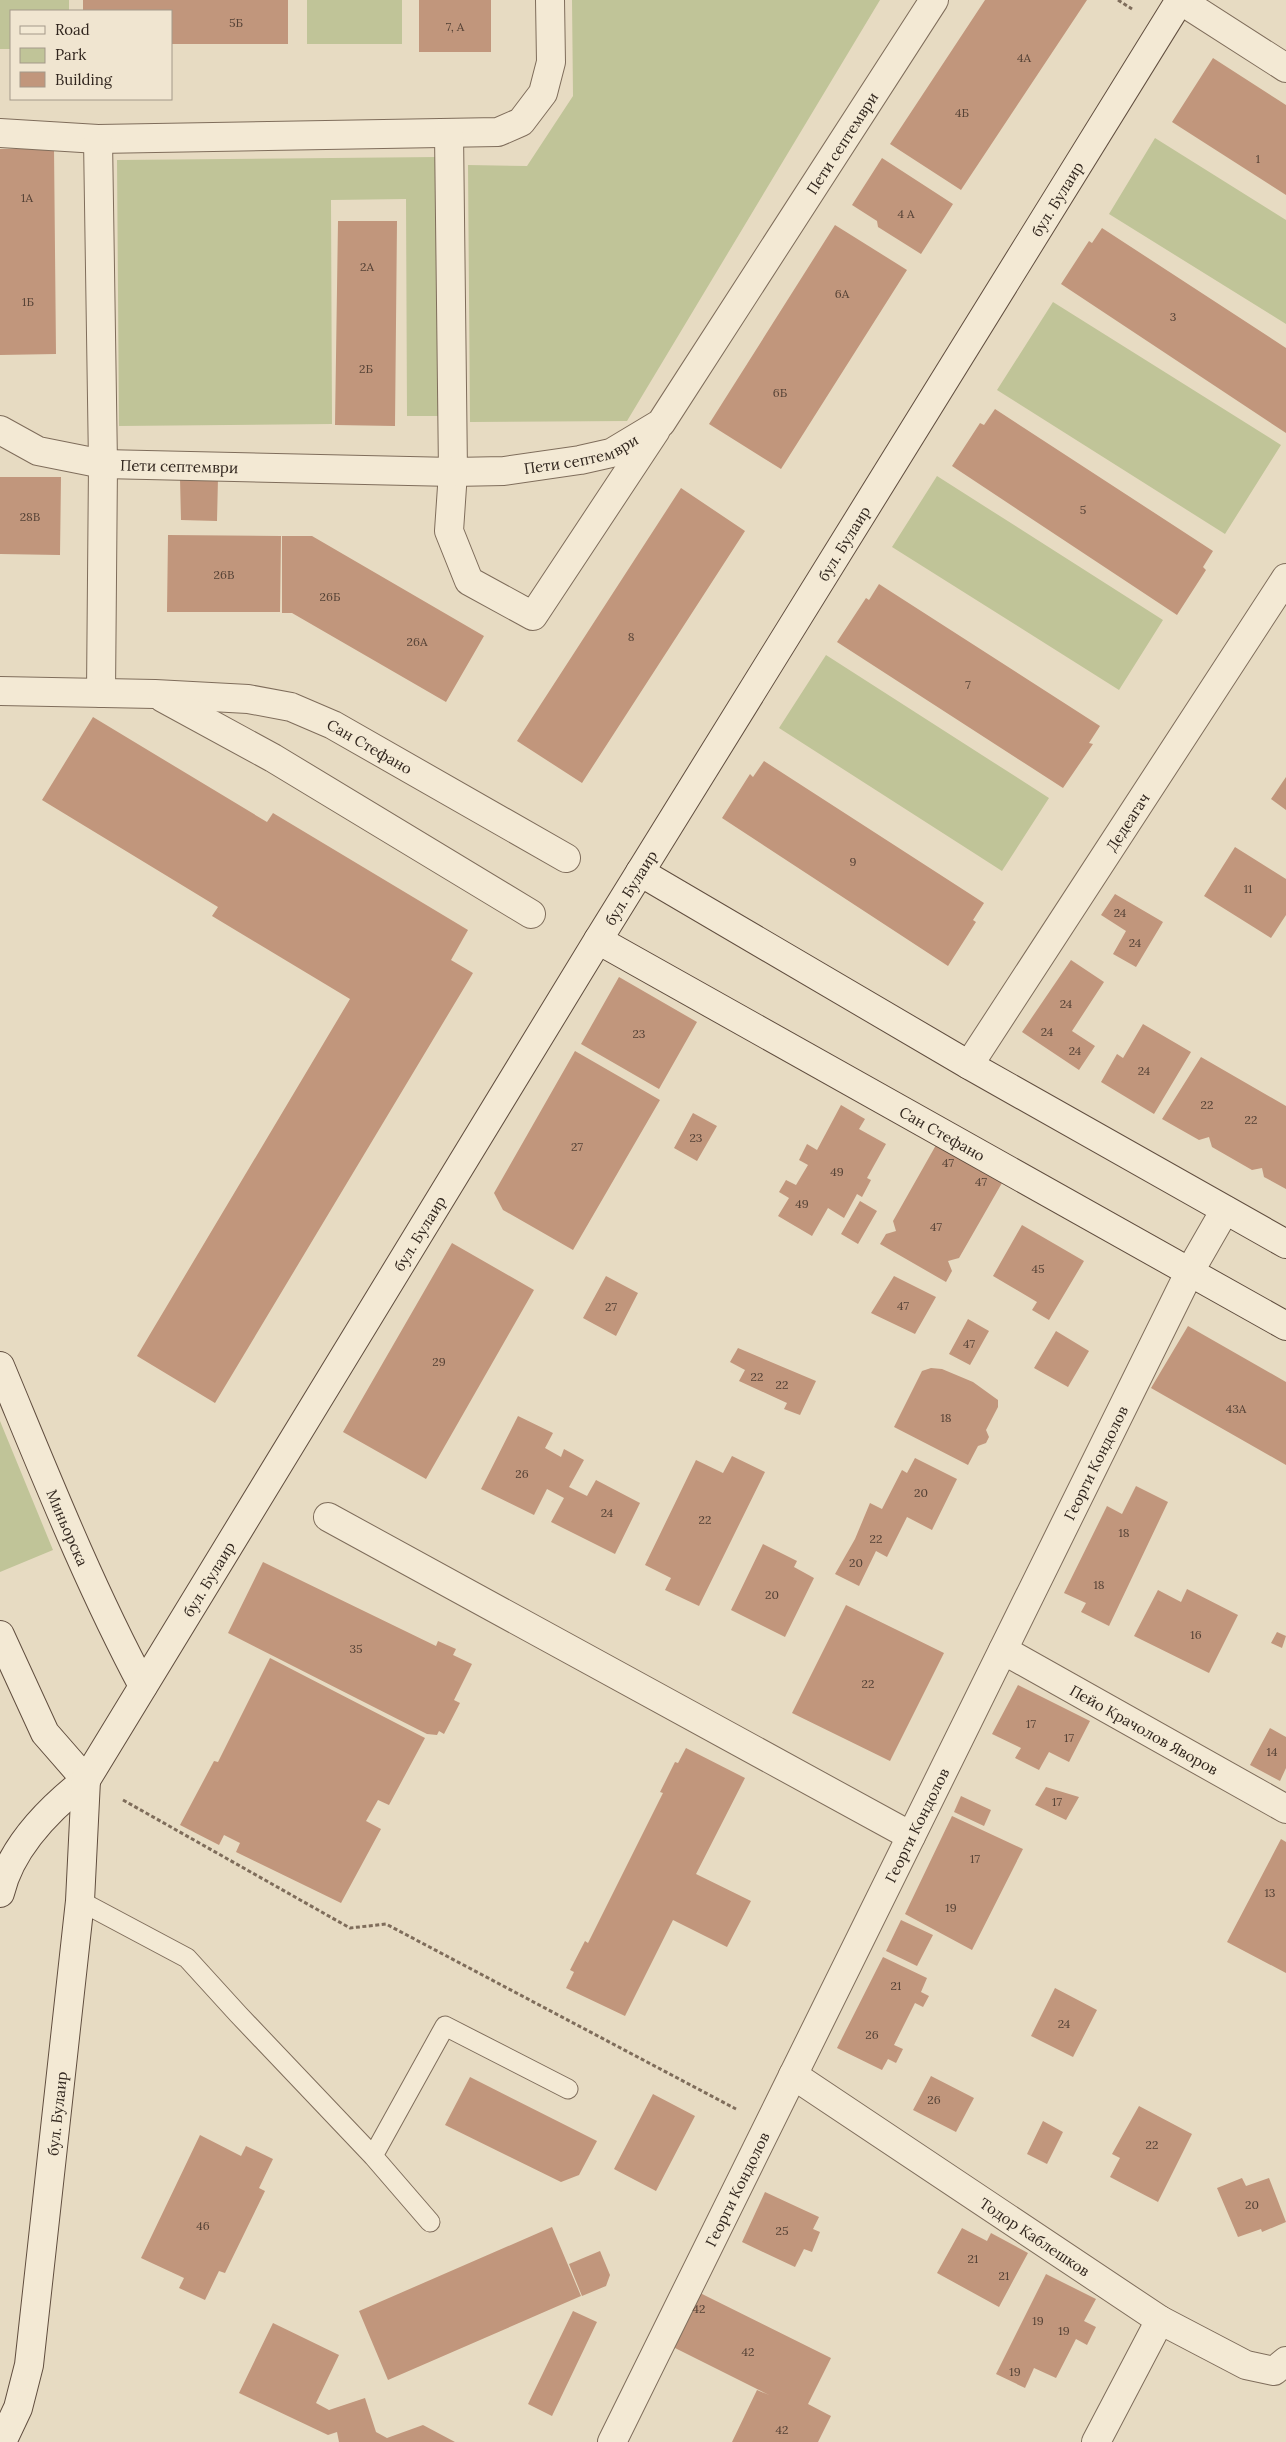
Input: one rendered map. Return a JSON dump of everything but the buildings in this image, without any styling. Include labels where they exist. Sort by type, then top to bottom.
[{"type":"street","points":[[0,134],[98,139],[498,132],[521,122],[543,93],[551,62],[550,0]]},
{"type":"street","name":"Пети септември","points":[[0,430],[38,452],[103,464],[453,472],[504,471],[580,460],[611,453],[661,423],[934,0]]},
{"type":"street","points":[[1180,0],[1286,68]]},
{"type":"street","name":"бул. Булаир","points":[[0,1893],[16,1855],[41,1822],[60,1800],[86,1780],[598,940],[1180,0]]},
{"type":"street","points":[[449,133],[453,472],[449,532],[469,581],[533,616],[661,423]]},
{"type":"street","points":[[98,139],[103,464],[101,693]]},
{"type":"street","name":"Дедеагач","points":[[969,1066],[1286,578]]},
{"type":"street","name":"Сан Стефано","points":[[0,691],[155,694],[248,699],[291,707],[333,725],[566,858]]},
{"type":"street","name":"Сан Стефано","points":[[155,694],[273,758],[531,914]]},
{"type":"street","points":[[640,872],[969,1066],[1286,1244]]},
{"type":"street","name":"Сан Стефано","points":[[598,940],[1286,1326]]},
{"type":"street","name":"Георги Кондолов","points":[[612,2442],[1190,1272],[1225,1210]]},
{"type":"street","name":"Миньорска","points":[[0,1366],[88,1576],[109,1622],[143,1686]]},
{"type":"street","points":[[328,1518],[911,1836]]},
{"type":"street","points":[[0,1635],[24,1692],[45,1733],[86,1780]]},
{"type":"street","name":"Пейо Крачолов Яворов","points":[[1003,1650],[1286,1809]]},
{"type":"street","name":"бул. Булаир","points":[[2,2442],[18,2408],[29,2365],[80,1901],[86,1780]]},
{"type":"street","name":"Тодор Каблешков","points":[[793,2075],[1160,2320],[1246,2365],[1274,2371],[1286,2361]]},
{"type":"street","points":[[1096,2442],[1160,2320]]},
{"type":"lane","points":[[80,1901],[187,1958],[373,2156],[430,2222]]},
{"type":"lane","points":[[373,2156],[445,2026],[568,2089]]},
{"type":"path","points":[[86,1780],[350,1928],[386,1924],[768,2126]]},
{"type":"green space","points":[[0,0],[69,0],[69,10],[10,10],[10,49],[0,49]]},
{"type":"green space","points":[[307,0],[402,0],[402,44],[307,44]]},
{"type":"green space","points":[[572,0],[880,0],[627,421],[470,422],[468,165],[527,166],[573,96]]},
{"type":"green space","points":[[1155,138],[1286,220],[1286,324],[1109,214]]},
{"type":"green space","points":[[437,157],[438,416],[407,416],[406,199],[331,200],[332,424],[119,426],[117,160]]},
{"type":"green space","points":[[1053,302],[1281,445],[1225,534],[997,390]]},
{"type":"green space","points":[[937,476],[1163,620],[1119,690],[892,547]]},
{"type":"green space","points":[[826,655],[1049,798],[1002,871],[779,728]]},
{"type":"green space","points":[[0,1421],[53,1550],[0,1572]]}]
